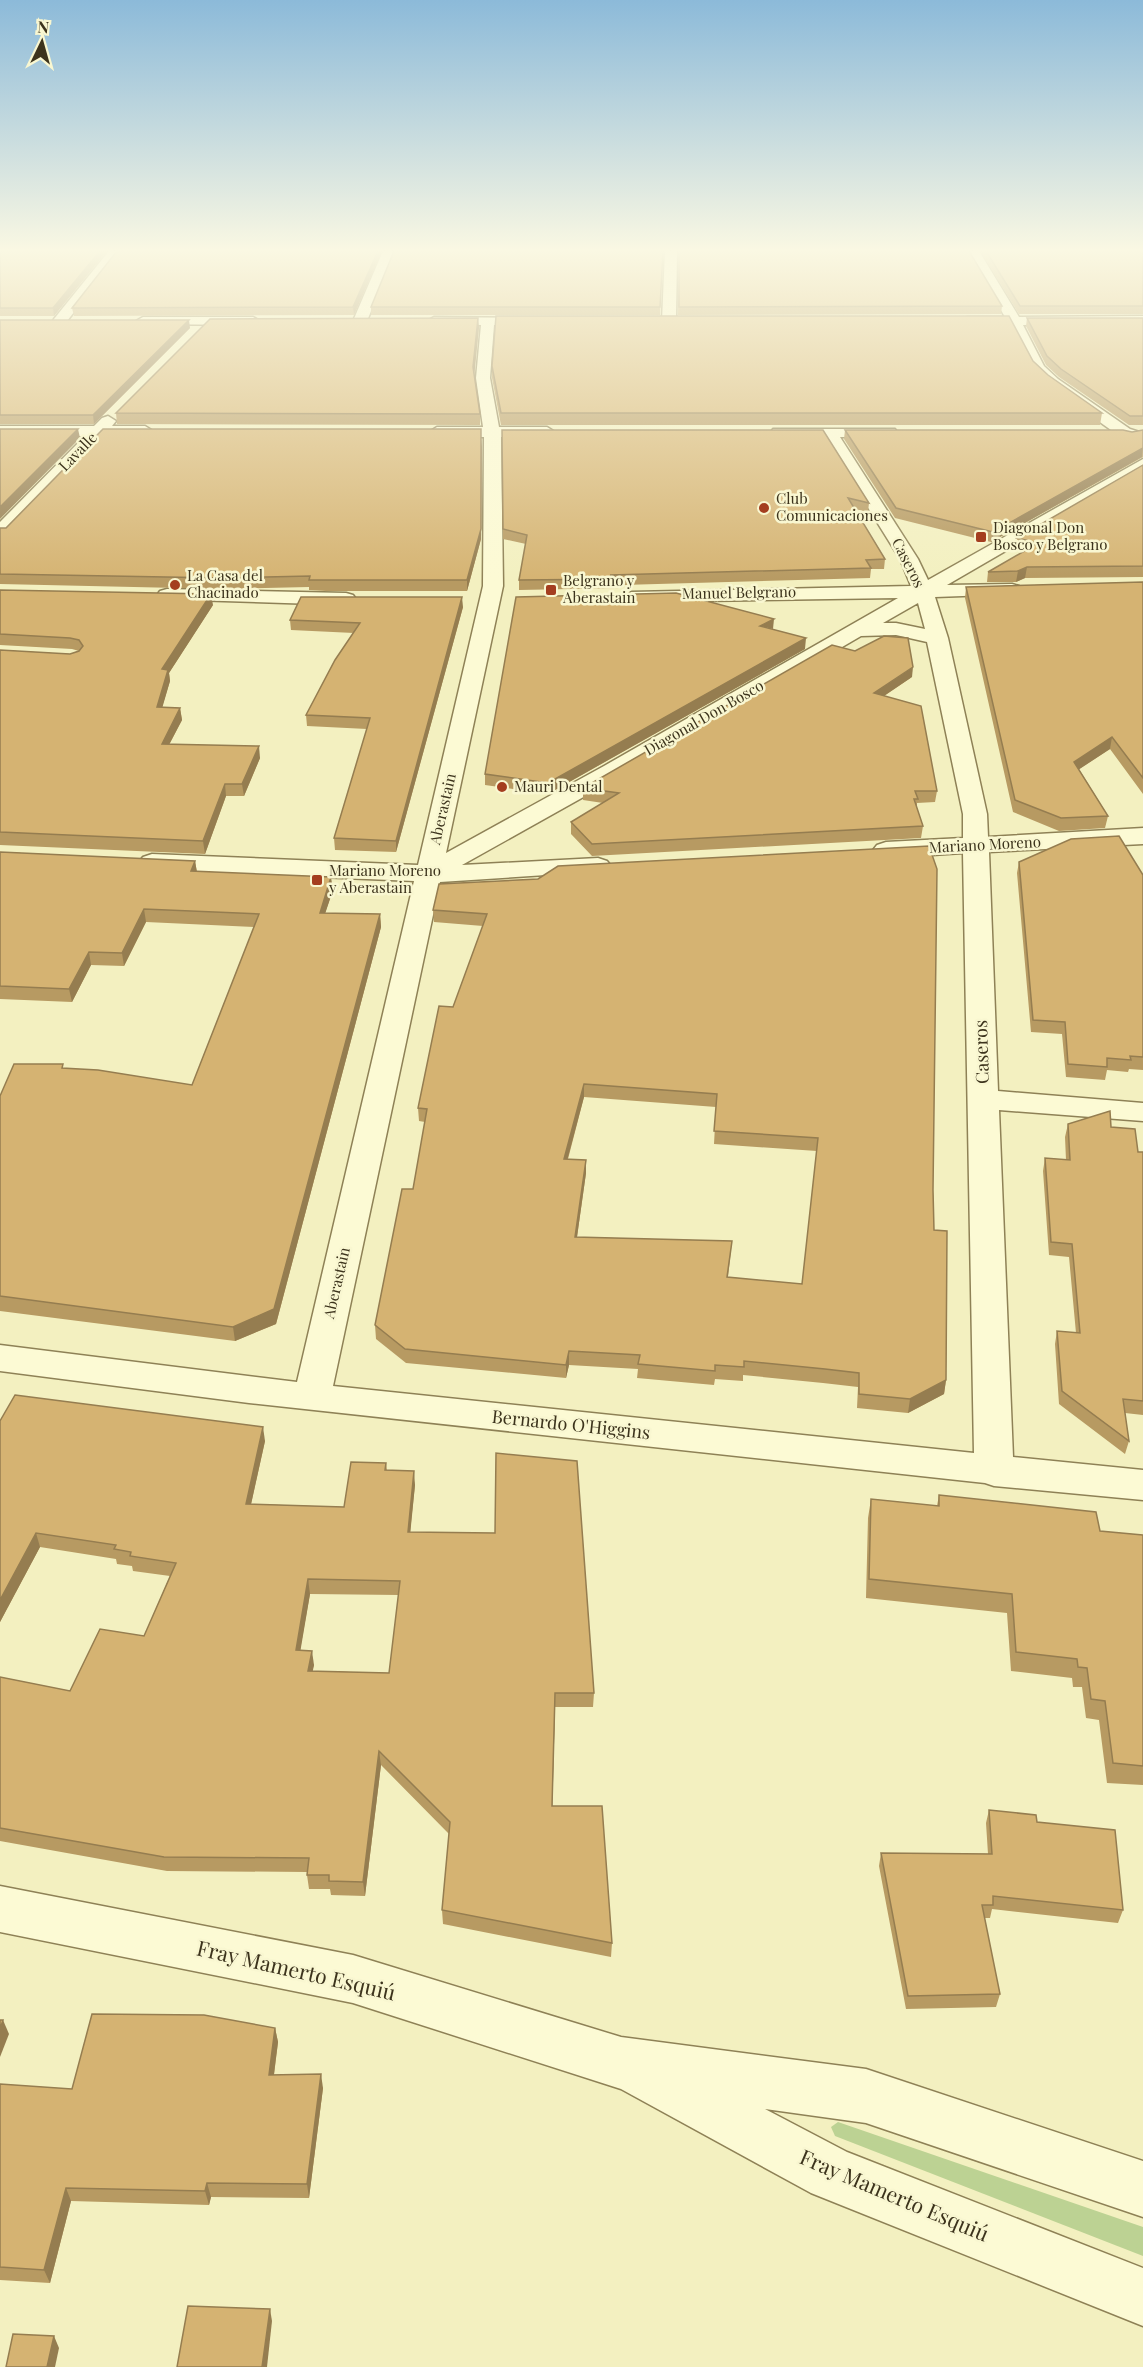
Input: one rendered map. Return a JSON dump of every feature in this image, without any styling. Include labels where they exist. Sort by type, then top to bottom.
[{"type":"street","name":"Aberastain","points":[[312,1397],[493,586],[494,458],[483,378],[484,361]]},
{"type":"street","points":[[1035,361],[1038,368],[1053,381],[1124,432],[1143,438]]},
{"type":"street","name":"Lavalle","points":[[0,532],[121,407]]},
{"type":"street","points":[[0,431],[157,431]]},
{"type":"street","points":[[420,432],[561,432]]},
{"type":"street","points":[[759,432],[900,432]]},
{"type":"street","name":"Caseros","points":[[829,432],[914,557],[938,638],[975,814],[994,1470]]},
{"type":"street","points":[[1101,433],[1143,432]]},
{"type":"street","name":"Diagonal Don Bosco","points":[[428,874],[544,812],[923,591],[948,566],[978,557],[1143,464]]},
{"type":"street","name":"Manuel Belgrano","points":[[623,596],[1028,588],[914,557]]},
{"type":"street","points":[[151,595],[361,599]]},
{"type":"street","points":[[852,631],[896,629],[938,638]]},
{"type":"street","name":"Mariano Moreno","points":[[858,852],[1143,836]]},
{"type":"street","points":[[131,861],[428,874],[622,865]]},
{"type":"street","points":[[984,1099],[1143,1112]]},
{"type":"street","name":"Bernardo O'Higgins","points":[[0,1358],[312,1397],[1143,1485]]},
{"type":"street","name":"Fray Mamerto Esquiú","points":[[0,1909],[353,1979],[621,2062],[866,2096],[1143,2189]]},
{"type":"street","name":"Fray Mamerto Esquiú","points":[[621,2062],[831,2173],[1143,2297]]},
{"type":"green space","points":[[838,2122],[1143,2227],[1143,2256],[835,2136],[831,2127]]},
{"type":"building","points":[[0,361],[147,361],[93,415],[0,415]]},
{"type":"building","points":[[168,361],[474,361],[480,414],[116,413]]},
{"type":"building","points":[[492,361],[1033,361],[1048,375],[1102,413],[501,413]]},
{"type":"building","points":[[1053,361],[1143,361],[1143,416],[1130,416]]},
{"type":"building","points":[[0,429],[78,429],[0,507]]},
{"type":"building","points":[[103,429],[481,429],[481,529],[467,580],[309,580],[310,576],[222,578],[0,574],[0,528],[6,528]]},
{"type":"building","points":[[502,430],[823,430],[869,503],[848,498],[885,559],[866,560],[871,568],[610,575],[622,579],[519,580],[527,535],[503,529]]},
{"type":"building","points":[[845,430],[1123,430],[1132,432],[1143,430],[1143,448],[993,532],[896,508]]},
{"type":"building","points":[[1143,465],[1143,566],[1027,567],[1018,571],[988,572],[1038,543],[1017,538]]},
{"type":"building","points":[[1143,582],[1143,778],[1112,737],[1074,762],[1108,816],[1061,818],[1015,800],[966,587]]},
{"type":"building","points":[[0,590],[211,594],[162,669],[168,670],[157,707],[180,708],[162,744],[259,746],[242,784],[225,784],[203,841],[0,832],[0,650],[70,654],[79,651],[83,646],[79,640],[70,638],[0,634]]},
{"type":"building","points":[[676,593],[774,619],[760,626],[806,638],[548,783],[485,774],[516,597]]},
{"type":"building","points":[[301,597],[462,597],[396,841],[334,838],[370,718],[306,715],[335,660],[360,623],[290,620]]},
{"type":"building","points":[[884,636],[908,638],[913,667],[874,693],[921,706],[937,791],[915,791],[918,799],[914,799],[923,826],[592,844],[571,822],[619,793],[583,788],[832,645],[855,651]]},
{"type":"building","points":[[1119,836],[1143,875],[1143,1057],[1130,1056],[1131,1060],[1107,1058],[1107,1067],[1068,1064],[1065,1022],[1033,1020],[1019,862],[1071,839]]},
{"type":"building","points":[[929,846],[937,869],[933,1190],[934,1230],[947,1231],[946,1380],[910,1399],[859,1394],[859,1373],[825,1369],[744,1361],[744,1367],[715,1365],[715,1371],[638,1364],[640,1355],[569,1351],[566,1365],[405,1349],[375,1325],[402,1189],[413,1189],[427,1109],[418,1108],[439,1006],[453,1007],[487,914],[433,910],[439,884],[538,879],[558,866]],"holes":[[[584,1084],[717,1094],[714,1131],[818,1138],[802,1284],[727,1277],[732,1241],[575,1237],[586,1160],[564,1159]]]},
{"type":"building","points":[[0,852],[195,861],[191,871],[331,877],[320,913],[380,914],[274,1309],[233,1327],[0,1296],[0,1096],[14,1064],[63,1064],[62,1068],[98,1070],[192,1085],[259,914],[144,909],[122,953],[89,952],[69,989],[0,986]]},
{"type":"building","points":[[1110,1111],[1111,1127],[1135,1129],[1138,1152],[1143,1152],[1143,1401],[1123,1399],[1129,1441],[1062,1391],[1057,1331],[1080,1333],[1072,1244],[1051,1242],[1045,1158],[1070,1160],[1068,1124]]},
{"type":"building","points":[[15,1395],[263,1427],[246,1504],[344,1507],[351,1462],[386,1463],[385,1470],[414,1471],[408,1532],[495,1533],[496,1453],[577,1461],[594,1693],[555,1693],[552,1806],[602,1806],[612,1943],[442,1910],[450,1822],[379,1751],[363,1882],[329,1881],[329,1875],[307,1875],[309,1858],[164,1857],[0,1828],[0,1677],[70,1691],[100,1629],[144,1636],[176,1563],[130,1556],[131,1552],[114,1549],[116,1545],[36,1533],[0,1600],[0,1421]],"holes":[[[308,1579],[400,1581],[389,1673],[308,1671],[312,1651],[296,1650]]]},
{"type":"building","points":[[939,1495],[1096,1512],[1100,1531],[1143,1535],[1143,1766],[1113,1763],[1105,1701],[1091,1699],[1087,1668],[1078,1667],[1077,1659],[1016,1652],[1012,1594],[869,1579],[871,1499],[939,1506]]},
{"type":"building","points":[[989,1810],[1036,1815],[1037,1822],[1115,1830],[1123,1910],[993,1896],[993,1905],[982,1905],[1000,1994],[908,1996],[881,1853],[992,1854]]},
{"type":"building","points":[[92,2014],[204,2015],[275,2028],[269,2075],[321,2074],[307,2184],[207,2183],[205,2191],[66,2188],[44,2270],[0,2267],[0,2084],[72,2089]]},
{"type":"building","points":[[188,2306],[270,2309],[262,2367],[177,2367]]},
{"type":"building","points":[[13,2334],[54,2336],[47,2367],[6,2367]]},
{"type":"place","name":"Club Comunicaciones","points":[[764,508]]},
{"type":"place","name":"Diagonal Don Bosco y Belgrano","points":[[981,537]]},
{"type":"place","name":"La Casa del Chacinado","points":[[175,585]]},
{"type":"place","name":"Belgrano y Aberastain","points":[[551,590]]},
{"type":"place","name":"Mauri Dental","points":[[502,787]]},
{"type":"place","name":"Mariano Moreno y Aberastain","points":[[317,880]]}]
